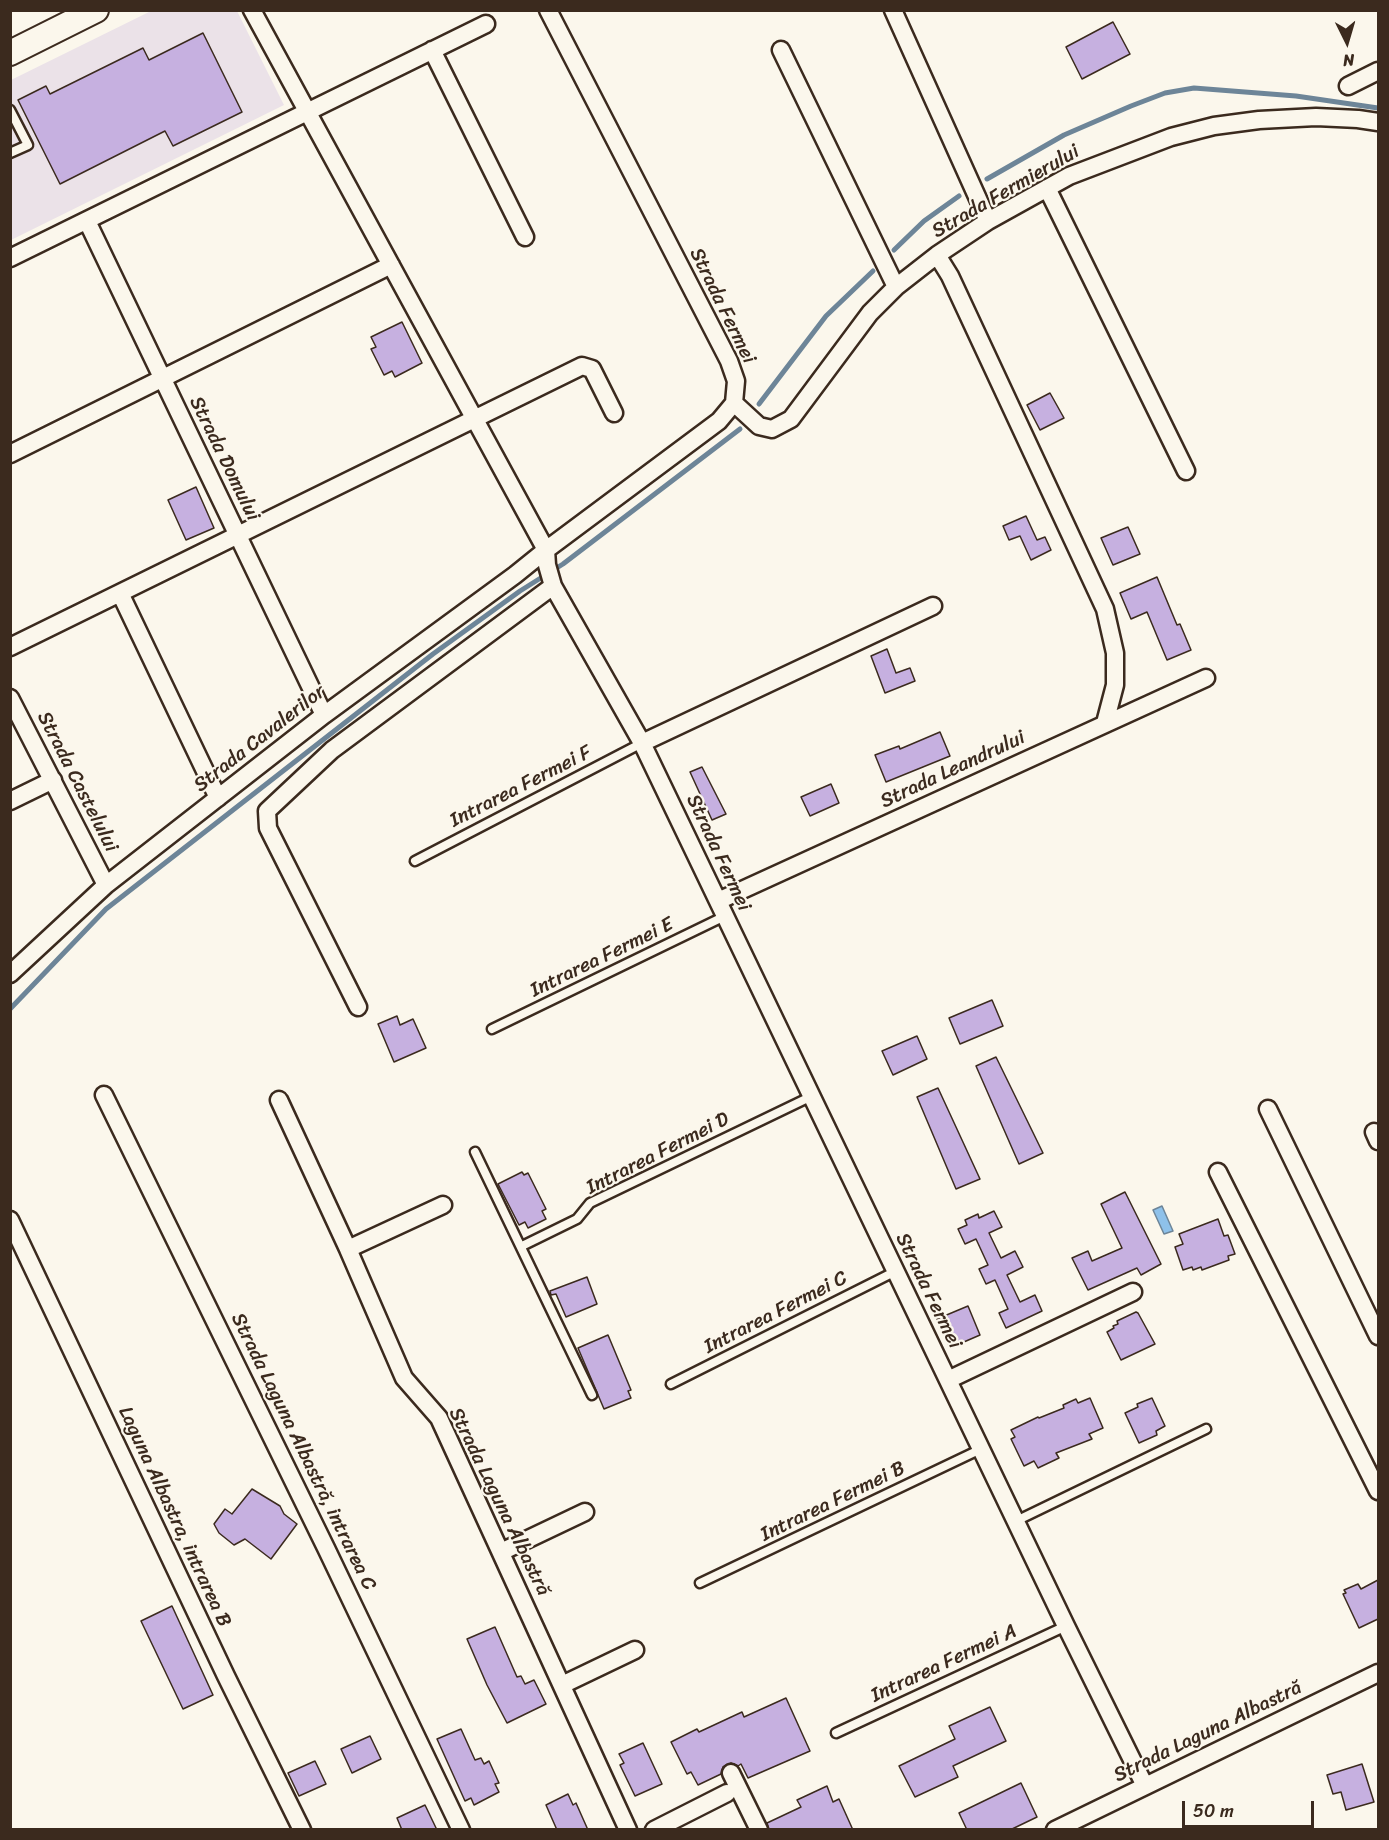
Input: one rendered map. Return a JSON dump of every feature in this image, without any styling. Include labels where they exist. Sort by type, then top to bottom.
[{"type":"main road","points":[[10,53],[88,12]]},
{"type":"street","name":"Strada Fermei","points":[[252,10],[475,419],[546,557],[553,586],[642,743],[1145,1786]]},
{"type":"street","name":"Strada Fermei","points":[[548,10],[729,361],[736,381],[735,403]]},
{"type":"street","points":[[893,10],[988,221]]},
{"type":"street","points":[[10,258],[486,24]]},
{"type":"street","points":[[432,50],[525,237]]},
{"type":"street","points":[[781,50],[896,287]]},
{"type":"street","points":[[1348,86],[1378,71]]},
{"type":"street","name":"Strada Fermierului","points":[[735,403],[759,426],[772,429],[791,419],[870,313],[896,287],[937,255],[988,221],[1069,176],[1132,150],[1170,137],[1214,126],[1259,120],[1317,117],[1378,122]]},
{"type":"street","points":[[1047,188],[1186,471]]},
{"type":"street","name":"Strada Domului","points":[[87,222],[324,715]]},
{"type":"street","points":[[937,255],[955,287],[1105,609],[1115,653],[1115,685],[1105,723]]},
{"type":"street","points":[[10,454],[391,265]]},
{"type":"street","points":[[10,646],[582,366],[592,369],[614,413]]},
{"type":"street","points":[[546,557],[719,421],[735,403]]},
{"type":"street","name":"Strada Cavalerilor","points":[[10,974],[106,885],[324,715],[514,576],[546,557]]},
{"type":"street","points":[[358,1007],[268,828],[267,811],[332,750],[553,586]]},
{"type":"street","points":[[120,593],[218,798]]},
{"type":"street","points":[[642,743],[933,606]]},
{"type":"street","name":"Strada Leandrului","points":[[718,901],[1206,678]]},
{"type":"street","name":"Strada Castelului","points":[[10,698],[106,885]]},
{"type":"street","points":[[10,801],[53,780]]},
{"type":"street","name":"Strada Laguna Albastră, intrarea C","points":[[104,1095],[326,1548],[460,1830]]},
{"type":"street","name":"Strada Laguna Albastră","points":[[279,1100],[405,1378],[439,1418],[628,1830]]},
{"type":"street","points":[[1268,1109],[1378,1336]]},
{"type":"street","points":[[1218,1172],[1378,1491]]},
{"type":"street","points":[[348,1249],[443,1205]]},
{"type":"street","name":"Laguna Albastra, intrarea B","points":[[10,1220],[226,1676],[302,1830]]},
{"type":"street","points":[[948,1380],[1133,1292]]},
{"type":"street","points":[[501,1552],[585,1512]]},
{"type":"street","points":[[562,1685],[635,1650]]},
{"type":"street","name":"Strada Laguna Albastră","points":[[1055,1830],[1378,1672]]},
{"type":"street","points":[[731,1773],[759,1830]]},
{"type":"street","points":[[654,1830],[727,1793]]},
{"type":"lane","points":[[10,110],[28,145],[10,153]]},
{"type":"lane","name":"Intrarea Fermei F","points":[[415,861],[642,743]]},
{"type":"lane","name":"Intrarea Fermei E","points":[[492,1029],[725,916]]},
{"type":"lane","name":"Intrarea Fermei D","points":[[522,1246],[577,1219],[590,1203],[812,1096]]},
{"type":"lane","points":[[476,1152],[592,1395]]},
{"type":"lane","name":"Intrarea Fermei C","points":[[671,1384],[896,1271]]},
{"type":"lane","points":[[1016,1521],[1206,1429]]},
{"type":"lane","name":"Intrarea Fermei B","points":[[700,1583],[981,1449]]},
{"type":"lane","name":"Intrarea Fermei A","points":[[836,1733],[1066,1626]]},
{"type":"shaded area","points":[[151,11],[237,11],[284,105],[11,240],[11,80]]},
{"type":"water","points":[[1162,1206],[1173,1231],[1164,1234],[1153,1210]]},
{"type":"building","points":[[1113,22],[1130,54],[1082,79],[1066,47]]},
{"type":"building","points":[[203,33],[242,112],[173,146],[165,131],[60,184],[18,100],[46,86],[50,94],[143,48],[149,60]]},
{"type":"building","points":[[402,322],[422,363],[395,377],[392,371],[384,375],[371,349],[376,347],[371,337]]},
{"type":"building","points":[[1050,393],[1064,418],[1040,430],[1027,405]]},
{"type":"building","points":[[196,487],[214,528],[186,540],[168,500]]},
{"type":"building","points":[[1026,516],[1037,540],[1045,537],[1051,550],[1031,560],[1020,536],[1009,540],[1003,526]]},
{"type":"building","points":[[1128,527],[1140,554],[1113,565],[1101,538]]},
{"type":"building","points":[[1157,577],[1177,625],[1180,624],[1191,650],[1167,660],[1147,612],[1131,619],[1120,593]]},
{"type":"building","points":[[887,649],[896,673],[910,668],[915,681],[885,693],[871,656]]},
{"type":"building","points":[[940,732],[950,756],[886,782],[875,755],[899,746],[900,749]]},
{"type":"building","points":[[702,767],[726,814],[712,820],[690,772]]},
{"type":"building","points":[[831,784],[839,803],[810,816],[801,797]]},
{"type":"building","points":[[992,1000],[1003,1026],[960,1044],[949,1018]]},
{"type":"building","points":[[397,1016],[400,1025],[413,1019],[426,1048],[394,1062],[378,1024]]},
{"type":"building","points":[[917,1036],[927,1059],[893,1075],[882,1051]]},
{"type":"building","points":[[996,1057],[1043,1153],[1019,1164],[976,1066]]},
{"type":"building","points":[[938,1088],[980,1179],[956,1189],[917,1097]]},
{"type":"building","points":[[522,1172],[524,1175],[528,1173],[546,1209],[542,1211],[546,1219],[528,1228],[525,1222],[519,1225],[498,1184]]},
{"type":"building","points":[[1125,1192],[1161,1264],[1141,1275],[1137,1268],[1088,1290],[1072,1258],[1088,1251],[1092,1261],[1122,1248],[1101,1204]]},
{"type":"building","points":[[994,1211],[1002,1227],[989,1233],[1001,1258],[1015,1251],[1023,1267],[1007,1275],[1020,1302],[1035,1295],[1042,1311],[1006,1328],[999,1313],[1008,1309],[995,1280],[986,1284],[979,1269],[988,1265],[976,1239],[965,1244],[958,1229],[967,1225],[965,1220],[978,1214],[979,1218]]},
{"type":"building","points":[[1218,1219],[1224,1236],[1228,1235],[1235,1254],[1228,1256],[1229,1260],[1202,1270],[1201,1267],[1193,1270],[1192,1267],[1183,1270],[1175,1247],[1183,1244],[1179,1234]]},
{"type":"building","points":[[587,1277],[597,1304],[566,1317],[556,1294],[551,1295],[550,1291]]},
{"type":"building","points":[[968,1306],[980,1335],[950,1348],[937,1319]]},
{"type":"building","points":[[1136,1312],[1155,1344],[1121,1360],[1107,1332],[1118,1324],[1117,1321]]},
{"type":"building","points":[[608,1335],[631,1390],[628,1391],[631,1398],[604,1409],[578,1348]]},
{"type":"building","points":[[1090,1398],[1103,1428],[1089,1434],[1092,1439],[1056,1453],[1059,1458],[1038,1468],[1034,1461],[1024,1466],[1011,1439],[1015,1437],[1011,1430],[1064,1408],[1063,1405],[1076,1399],[1078,1403]]},
{"type":"building","points":[[1152,1398],[1165,1426],[1156,1431],[1157,1435],[1139,1443],[1125,1413],[1138,1407],[1137,1404]]},
{"type":"building","points":[[252,1489],[280,1506],[284,1514],[297,1524],[271,1559],[245,1539],[234,1545],[219,1533],[214,1524],[225,1509],[232,1514]]},
{"type":"building","points":[[1378,1580],[1378,1619],[1359,1628],[1343,1594],[1346,1593],[1344,1590],[1358,1584],[1361,1589]]},
{"type":"building","points":[[172,1606],[213,1695],[183,1709],[141,1621]]},
{"type":"building","points":[[495,1627],[517,1677],[521,1676],[525,1684],[534,1680],[546,1704],[507,1723],[467,1639]]},
{"type":"building","points":[[786,1698],[810,1751],[748,1778],[741,1764],[738,1766],[731,1763],[723,1767],[721,1774],[698,1785],[691,1772],[687,1774],[671,1742],[697,1729],[699,1732],[742,1712],[744,1717]]},
{"type":"building","points":[[990,1707],[1006,1741],[953,1766],[958,1777],[915,1797],[899,1766],[955,1739],[949,1726]]},
{"type":"building","points":[[461,1729],[475,1760],[481,1758],[484,1764],[489,1761],[499,1783],[495,1784],[499,1792],[474,1805],[471,1798],[465,1801],[437,1739]]},
{"type":"building","points":[[370,1736],[381,1759],[352,1773],[341,1749]]},
{"type":"building","points":[[643,1743],[662,1784],[635,1796],[620,1765],[624,1763],[619,1754]]},
{"type":"building","points":[[315,1761],[326,1784],[299,1796],[288,1773]]},
{"type":"building","points":[[1362,1764],[1374,1802],[1346,1810],[1341,1792],[1333,1794],[1327,1775]]},
{"type":"building","points":[[1021,1783],[1037,1817],[1010,1830],[967,1830],[959,1813]]},
{"type":"building","points":[[827,1786],[833,1802],[839,1799],[853,1830],[769,1830],[767,1823],[801,1807],[797,1800]]},
{"type":"building","points":[[568,1794],[573,1805],[576,1803],[588,1830],[557,1830],[546,1805]]},
{"type":"building","points":[[425,1805],[437,1830],[402,1830],[397,1818]]},
{"type":"waterway","points":[[987,179],[1064,135],[1165,93],[1194,88],[1296,96],[1378,108]]},
{"type":"waterway","points":[[894,250],[924,221],[959,196]]},
{"type":"waterway","points":[[759,404],[826,316],[873,271]]},
{"type":"waterway","points":[[10,1009],[106,909],[433,654],[520,591],[563,564],[740,429]]}]
